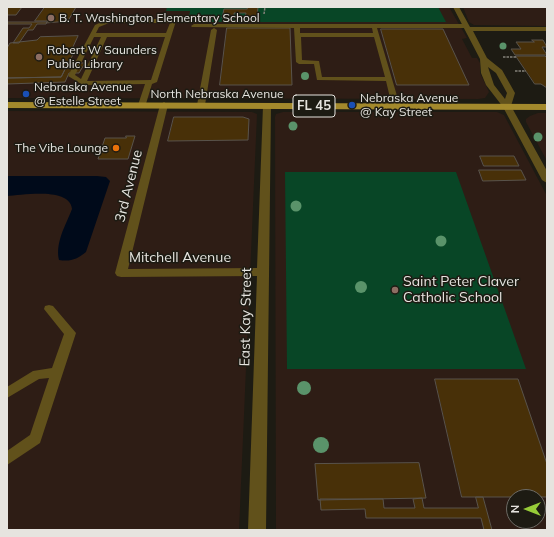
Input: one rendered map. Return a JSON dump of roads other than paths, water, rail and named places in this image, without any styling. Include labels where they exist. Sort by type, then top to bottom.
[{"type":"main road","name":"North Nebraska Avenue","points":[[7,105],[547,107]]},
{"type":"street","points":[[456,7],[484,59],[499,72],[511,93],[507,106]]},
{"type":"street","points":[[467,28],[547,29]]},
{"type":"street","points":[[484,59],[484,72],[495,93],[507,106],[547,180]]},
{"type":"street","name":"3rd Avenue","points":[[120,273],[164,106]]},
{"type":"street","name":"East Kay Street","points":[[257,530],[267,106]]},
{"type":"street","name":"Mitchell Avenue","points":[[120,273],[263,272]]},
{"type":"lane","points":[[108,21],[173,21],[169,35],[154,82],[83,83],[71,76],[97,26],[108,21]]},
{"type":"lane","points":[[194,26],[374,26],[467,28]]},
{"type":"lane","points":[[297,26],[299,62],[317,62],[319,79],[388,79]]},
{"type":"lane","points":[[374,26],[396,106]]},
{"type":"lane","points":[[201,106],[214,30]]},
{"type":"lane","points":[[92,35],[169,35]]},
{"type":"lane","points":[[83,83],[105,35]]},
{"type":"lane","points":[[297,35],[376,35]]},
{"type":"lane","points":[[142,105],[149,82]]},
{"type":"lane","points":[[7,459],[35,439],[70,333],[49,309]]},
{"type":"lane","points":[[7,393],[37,374],[57,373]]},
{"type":"water","points":[[7,176],[106,177],[110,181],[86,252],[74,259],[67,261],[59,260],[58,247],[64,227],[72,209],[69,202],[55,195],[45,194],[7,196]]},
{"type":"place","name":"B. T. Washington Elementary School","points":[[51,18]]},
{"type":"place","name":"Robert W Saunders Public Library","points":[[39,57]]},
{"type":"place","name":"Nebraska Avenue @ Estelle Street","points":[[26,94]]},
{"type":"place","name":"Nebraska Avenue @ Kay Street","points":[[352,105]]},
{"type":"place","name":"The Vibe Lounge","points":[[116,148]]},
{"type":"place","name":"Saint Peter Claver Catholic School","points":[[395,290]]}]
